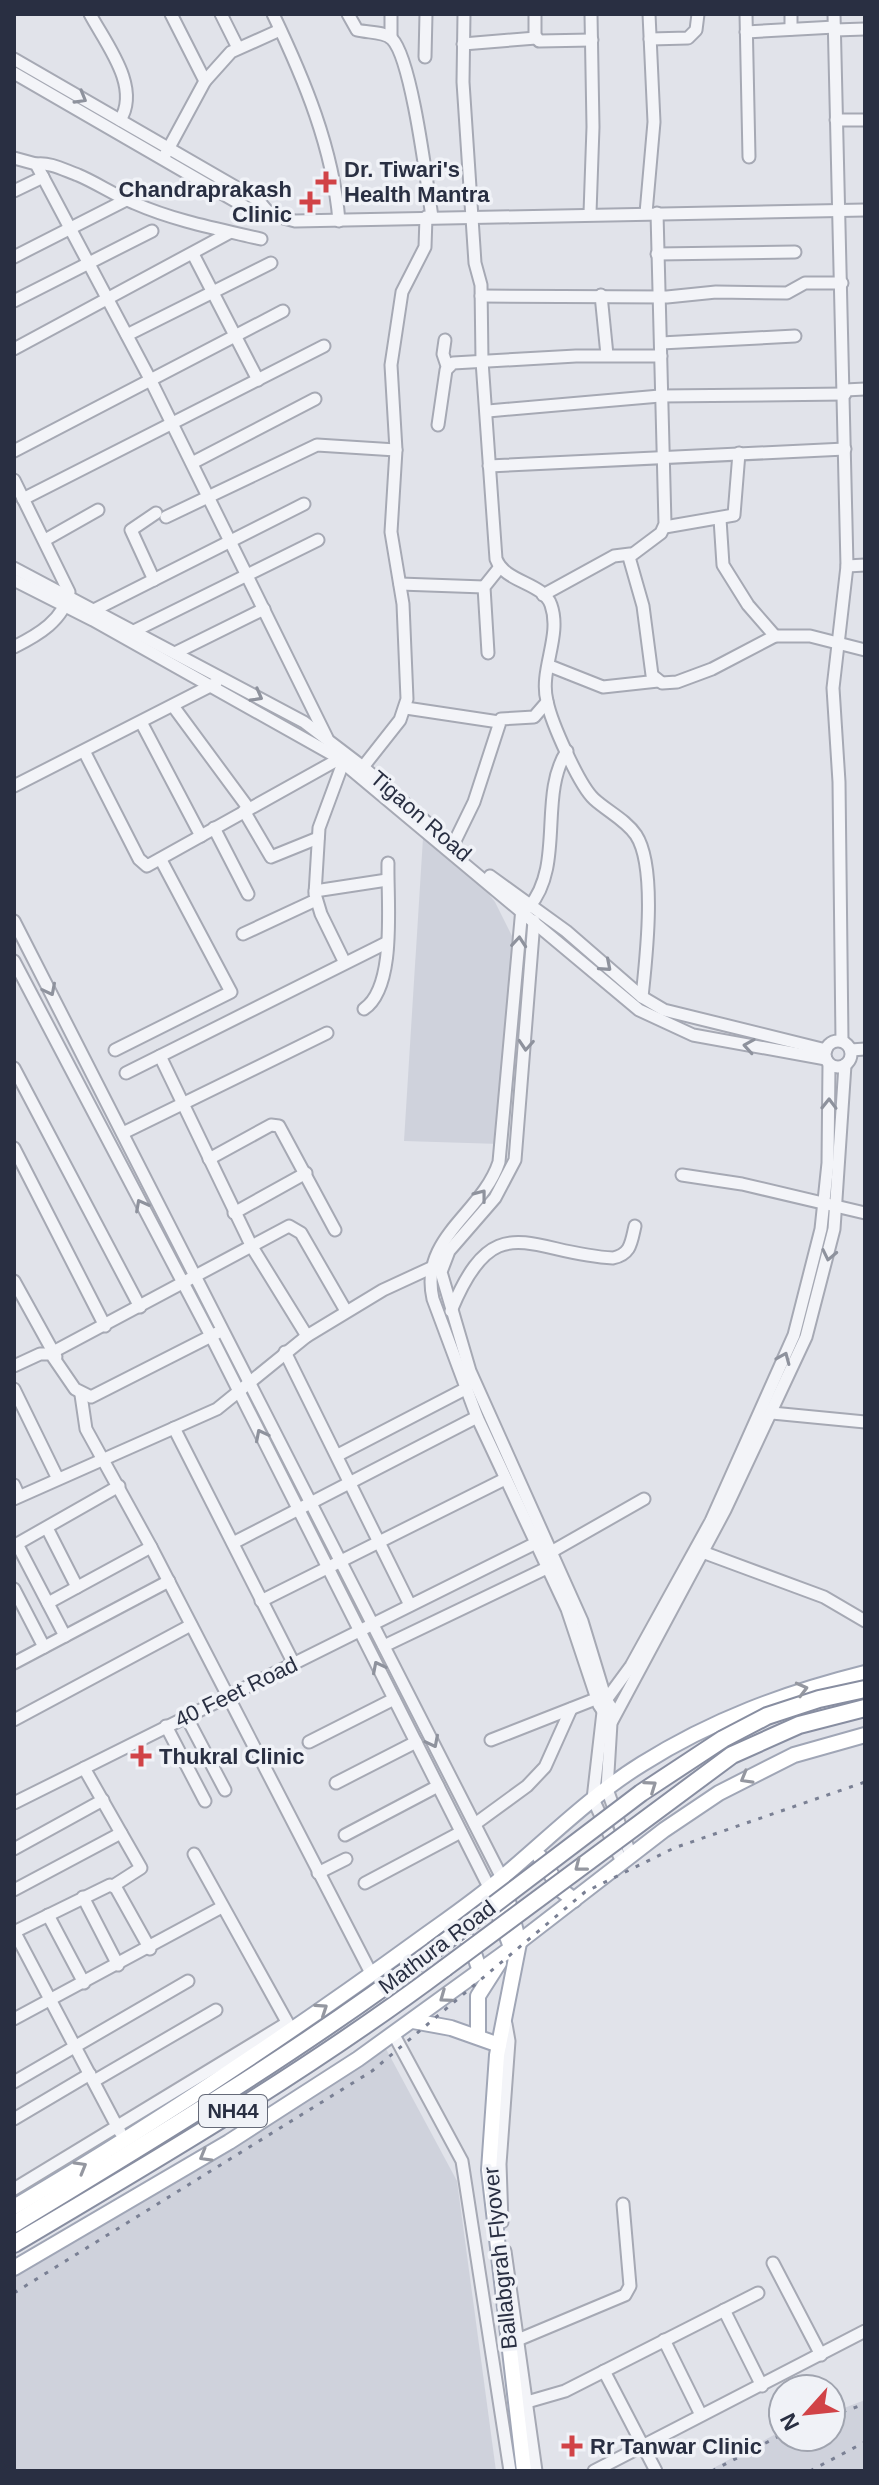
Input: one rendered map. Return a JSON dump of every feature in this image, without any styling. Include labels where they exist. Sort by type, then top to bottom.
[{"type":"highway","name":"Mathura Road","points":[[14,2224],[254,2075],[380,1991],[641,1793],[723,1739],[767,1716],[819,1699],[865,1689]]},
{"type":"highway","name":"Mathura Road","points":[[14,2244],[251,2099],[391,2008],[732,1755],[799,1725],[865,1708]]},
{"type":"main road","points":[[14,2207],[372,1975],[496,1882],[593,1799],[653,1758],[730,1716],[791,1691],[865,1673]]},
{"type":"main road","points":[[14,2268],[229,2142],[394,2035],[480,1971],[515,1950],[664,1830],[756,1772],[794,1755],[865,1735]]},
{"type":"main road","points":[[536,1848],[561,1890],[574,1900]]},
{"type":"main road","points":[[496,1882],[515,1950]]},
{"type":"main road","points":[[445,1921],[470,1942],[480,1971]]},
{"type":"main road","points":[[478,2036],[478,1996],[515,1950]]},
{"type":"main road","name":"Ballabgrah Flyover","points":[[515,1950],[498,2050],[489,2181],[524,2471]]},
{"type":"main road","points":[[413,2021],[478,2036],[498,2050]]},
{"type":"street","points":[[90,14],[127,87],[128,105],[120,120]]},
{"type":"street","points":[[171,14],[205,81]]},
{"type":"street","points":[[221,14],[238,48]]},
{"type":"street","points":[[273,14],[326,145],[334,174],[339,221]]},
{"type":"street","points":[[348,14],[357,30],[391,38]]},
{"type":"street","points":[[363,767],[406,708],[407,652],[391,532],[396,450],[391,365],[402,292],[425,247],[429,217],[416,115],[401,59],[391,38],[391,14]]},
{"type":"street","points":[[425,57],[426,14]]},
{"type":"street","points":[[464,14],[472,217],[481,296],[482,361],[488,411],[495,551],[500,567],[543,595],[552,608],[547,702],[589,794],[631,830],[639,843],[648,911],[642,997]]},
{"type":"street","points":[[535,14],[536,38]]},
{"type":"street","points":[[590,213],[591,14]]},
{"type":"street","points":[[649,14],[654,122],[652,213],[659,297],[665,527]]},
{"type":"street","points":[[650,39],[688,38],[696,30],[698,14]]},
{"type":"street","points":[[746,14],[749,157]]},
{"type":"street","points":[[791,14],[791,29]]},
{"type":"street","points":[[627,1859],[593,1799],[610,1716],[772,1413],[814,1310],[837,1208],[847,1055],[839,782],[833,688],[847,566],[834,14]]},
{"type":"street","points":[[746,32],[865,29]]},
{"type":"street","points":[[162,160],[205,81],[238,48],[280,30]]},
{"type":"street","points":[[463,44],[536,38],[542,41],[592,40]]},
{"type":"street","points":[[14,59],[258,200],[269,213]]},
{"type":"street","points":[[14,73],[249,209],[295,221],[865,210]]},
{"type":"street","points":[[836,120],[865,120]]},
{"type":"street","points":[[14,158],[36,164],[45,163],[86,178],[126,200],[229,233],[261,239]]},
{"type":"street","points":[[36,164],[150,379],[335,755],[531,914]]},
{"type":"street","points":[[14,191],[43,177]]},
{"type":"street","points":[[14,257],[126,200]]},
{"type":"street","points":[[14,301],[152,231]]},
{"type":"street","points":[[14,349],[229,233]]},
{"type":"street","points":[[657,254],[795,252]]},
{"type":"street","points":[[193,254],[258,380]]},
{"type":"street","points":[[127,335],[271,263]]},
{"type":"street","points":[[481,296],[659,297],[787,293],[805,283],[842,283]]},
{"type":"street","points":[[601,295],[607,355]]},
{"type":"street","points":[[14,451],[283,311]]},
{"type":"street","points":[[447,366],[482,361],[607,355],[795,336]]},
{"type":"street","points":[[438,425],[447,366],[443,354],[445,340]]},
{"type":"street","points":[[23,499],[171,421],[324,346]]},
{"type":"street","points":[[488,411],[660,396],[865,389]]},
{"type":"street","points":[[192,463],[315,399]]},
{"type":"street","points":[[154,580],[131,530],[322,444],[396,450]]},
{"type":"street","points":[[489,466],[845,449]]},
{"type":"street","points":[[543,595],[614,556],[630,554],[665,527],[720,519],[736,513],[739,453]]},
{"type":"street","points":[[14,480],[66,581],[66,601],[48,628],[14,647]]},
{"type":"street","points":[[94,610],[304,504]]},
{"type":"street","points":[[45,540],[98,510]]},
{"type":"street","points":[[720,519],[723,565],[741,595],[775,636]]},
{"type":"street","points":[[134,631],[318,540]]},
{"type":"street","points":[[630,554],[643,606],[651,672],[658,681]]},
{"type":"street","points":[[847,566],[865,565]]},
{"type":"street","points":[[488,653],[484,587],[500,567]]},
{"type":"street","name":"Tigaon Road","points":[[14,568],[212,686],[335,755],[363,767],[624,1000],[655,1019],[719,1042],[827,1057]]},
{"type":"street","name":"Tigaon Road","points":[[14,580],[94,610],[222,676],[304,722],[335,755]]},
{"type":"street","points":[[400,584],[484,587]]},
{"type":"street","points":[[175,653],[264,609]]},
{"type":"street","points":[[550,666],[603,687],[658,681],[669,684],[698,675],[775,636],[810,636],[838,646],[865,650]]},
{"type":"street","points":[[14,786],[212,686],[222,676]]},
{"type":"street","points":[[453,845],[474,802],[494,747],[499,722],[504,717],[534,717],[547,702]]},
{"type":"street","points":[[173,706],[246,810],[271,857],[318,838]]},
{"type":"street","points":[[406,708],[499,722]]},
{"type":"street","points":[[141,722],[201,836]]},
{"type":"street","points":[[84,751],[139,859],[147,866],[335,755]]},
{"type":"street","points":[[567,751],[557,774],[542,880],[531,914],[499,1162],[488,1185],[441,1245],[430,1269],[433,1299],[477,1417],[505,1479],[552,1561],[585,1631],[610,1716],[607,1789],[627,1859]]},
{"type":"street","points":[[335,755],[318,838],[316,895],[344,961]]},
{"type":"street","points":[[214,828],[248,894]]},
{"type":"street","points":[[115,1050],[231,992],[161,860]]},
{"type":"street","points":[[364,1009],[373,1003],[382,988],[388,863]]},
{"type":"street","points":[[243,934],[316,895],[387,880]]},
{"type":"street","points":[[16,1493],[217,1409],[307,1336],[346,1311],[443,1263],[504,1185],[515,1160],[531,914]]},
{"type":"street","name":"Tigaon Road","points":[[531,914],[566,931],[642,997],[678,1016],[827,1057]]},
{"type":"street","points":[[14,921],[475,1824],[496,1882]]},
{"type":"street","points":[[126,1073],[344,961],[386,943]]},
{"type":"street","points":[[14,961],[240,1392],[461,1832],[496,1882]]},
{"type":"street","points":[[123,1133],[327,1033]]},
{"type":"street","points":[[606,1700],[631,1666],[699,1551],[794,1335],[816,1255],[824,1204],[827,1057],[833,1042],[847,1055],[865,1063]]},
{"type":"street","points":[[827,1057],[837,1067],[847,1055],[865,1049]]},
{"type":"street","points":[[160,1056],[234,1213],[307,1336]]},
{"type":"street","points":[[14,1068],[140,1307]]},
{"type":"street","points":[[209,1159],[277,1125],[335,1230]]},
{"type":"street","points":[[14,1148],[105,1326]]},
{"type":"street","points":[[234,1213],[306,1173]]},
{"type":"street","points":[[682,1175],[742,1184],[865,1213]]},
{"type":"street","points":[[14,1366],[40,1354],[54,1354],[289,1226],[297,1228],[346,1311]]},
{"type":"street","points":[[451,1312],[470,1268],[510,1243],[526,1240],[613,1258],[622,1256],[630,1248],[635,1226]]},
{"type":"street","points":[[443,1263],[443,1283],[470,1371],[540,1541]]},
{"type":"street","points":[[14,1281],[54,1354],[81,1395],[86,1429],[169,1581],[372,1975]]},
{"type":"street","points":[[81,1395],[91,1397],[224,1329]]},
{"type":"street","points":[[285,1352],[410,1605]]},
{"type":"street","points":[[338,1455],[467,1388]]},
{"type":"street","points":[[14,1389],[57,1477]]},
{"type":"street","points":[[772,1413],[865,1422]]},
{"type":"street","points":[[233,1543],[311,1500],[477,1417]]},
{"type":"street","points":[[174,1428],[294,1664]]},
{"type":"street","points":[[261,1601],[505,1479]]},
{"type":"street","points":[[65,1636],[17,1544],[119,1486]]},
{"type":"street","points":[[384,1646],[552,1561],[644,1499]]},
{"type":"street","points":[[47,1528],[77,1587]]},
{"type":"street","name":"40 Feet Road","points":[[14,1803],[540,1541]]},
{"type":"street","points":[[48,1603],[151,1547]]},
{"type":"street","points":[[699,1551],[824,1597],[865,1621]]},
{"type":"street","points":[[552,1561],[610,1716]]},
{"type":"street","points":[[14,1663],[169,1581]]},
{"type":"street","points":[[14,1589],[44,1647]]},
{"type":"street","points":[[14,1720],[191,1625]]},
{"type":"street","points":[[309,1742],[394,1699]]},
{"type":"street","points":[[491,1740],[593,1700]]},
{"type":"street","points":[[475,1824],[537,1778],[552,1758],[571,1709]]},
{"type":"street","points":[[186,1716],[225,1790]]},
{"type":"street","points":[[166,1726],[205,1801]]},
{"type":"street","points":[[336,1783],[416,1742]]},
{"type":"street","points":[[14,2189],[122,2135],[14,1931],[83,1897],[113,1886],[141,1868],[84,1768]]},
{"type":"street","points":[[345,1835],[438,1786]]},
{"type":"street","points":[[14,1849],[103,1800]]},
{"type":"street","points":[[365,1883],[461,1832]]},
{"type":"street","points":[[14,1890],[121,1833]]},
{"type":"street","points":[[194,1854],[289,2026]]},
{"type":"street","points":[[318,1873],[346,1859]]},
{"type":"street","points":[[113,1886],[150,1949]]},
{"type":"street","points":[[83,1897],[118,1965]]},
{"type":"street","points":[[14,2019],[150,1949],[222,1907]]},
{"type":"street","points":[[48,1915],[84,1983]]},
{"type":"street","points":[[14,2082],[188,1981]]},
{"type":"street","points":[[14,2119],[216,2010]]},
{"type":"street","points":[[504,2015],[509,2041],[502,2106],[500,2200],[536,2471]]},
{"type":"street","points":[[394,2035],[462,2161],[510,2471]]},
{"type":"street","points":[[520,2339],[547,2331],[625,2295],[630,2286],[623,2204]]},
{"type":"street","points":[[773,2263],[821,2355]]},
{"type":"street","points":[[527,2402],[565,2391],[758,2293]]},
{"type":"street","points":[[724,2310],[762,2386]]},
{"type":"street","points":[[594,2471],[865,2331]]},
{"type":"street","points":[[664,2340],[701,2415]]},
{"type":"street","points":[[604,2371],[656,2471]]},
{"type":"shaded area","points":[[423,838],[469,869],[495,902],[512,936],[500,1144],[404,1141]]},
{"type":"shaded area","points":[[385,2047],[457,2181],[496,2471],[14,2471],[14,2275]]},
{"type":"shaded area","points":[[865,2400],[865,2471],[708,2471],[767,2439],[767,2453],[847,2453],[847,2407]]},
{"type":"railway","points":[[14,2293],[372,2071],[585,1892],[674,1848],[865,1782]]},
{"type":"railway","points":[[847,2410],[865,2404]]},
{"type":"railway","points":[[712,2471],[767,2442]]},
{"type":"railway","points":[[810,2471],[865,2442]]},
{"type":"place","name":"Dr. Tiwari's Health Mantra","points":[[326,182]]},
{"type":"place","name":"Chandraprakash Clinic","points":[[310,202]]},
{"type":"place","name":"Thukral Clinic","points":[[141,1756]]},
{"type":"place","name":"Rr Tanwar Clinic","points":[[572,2446]]}]
